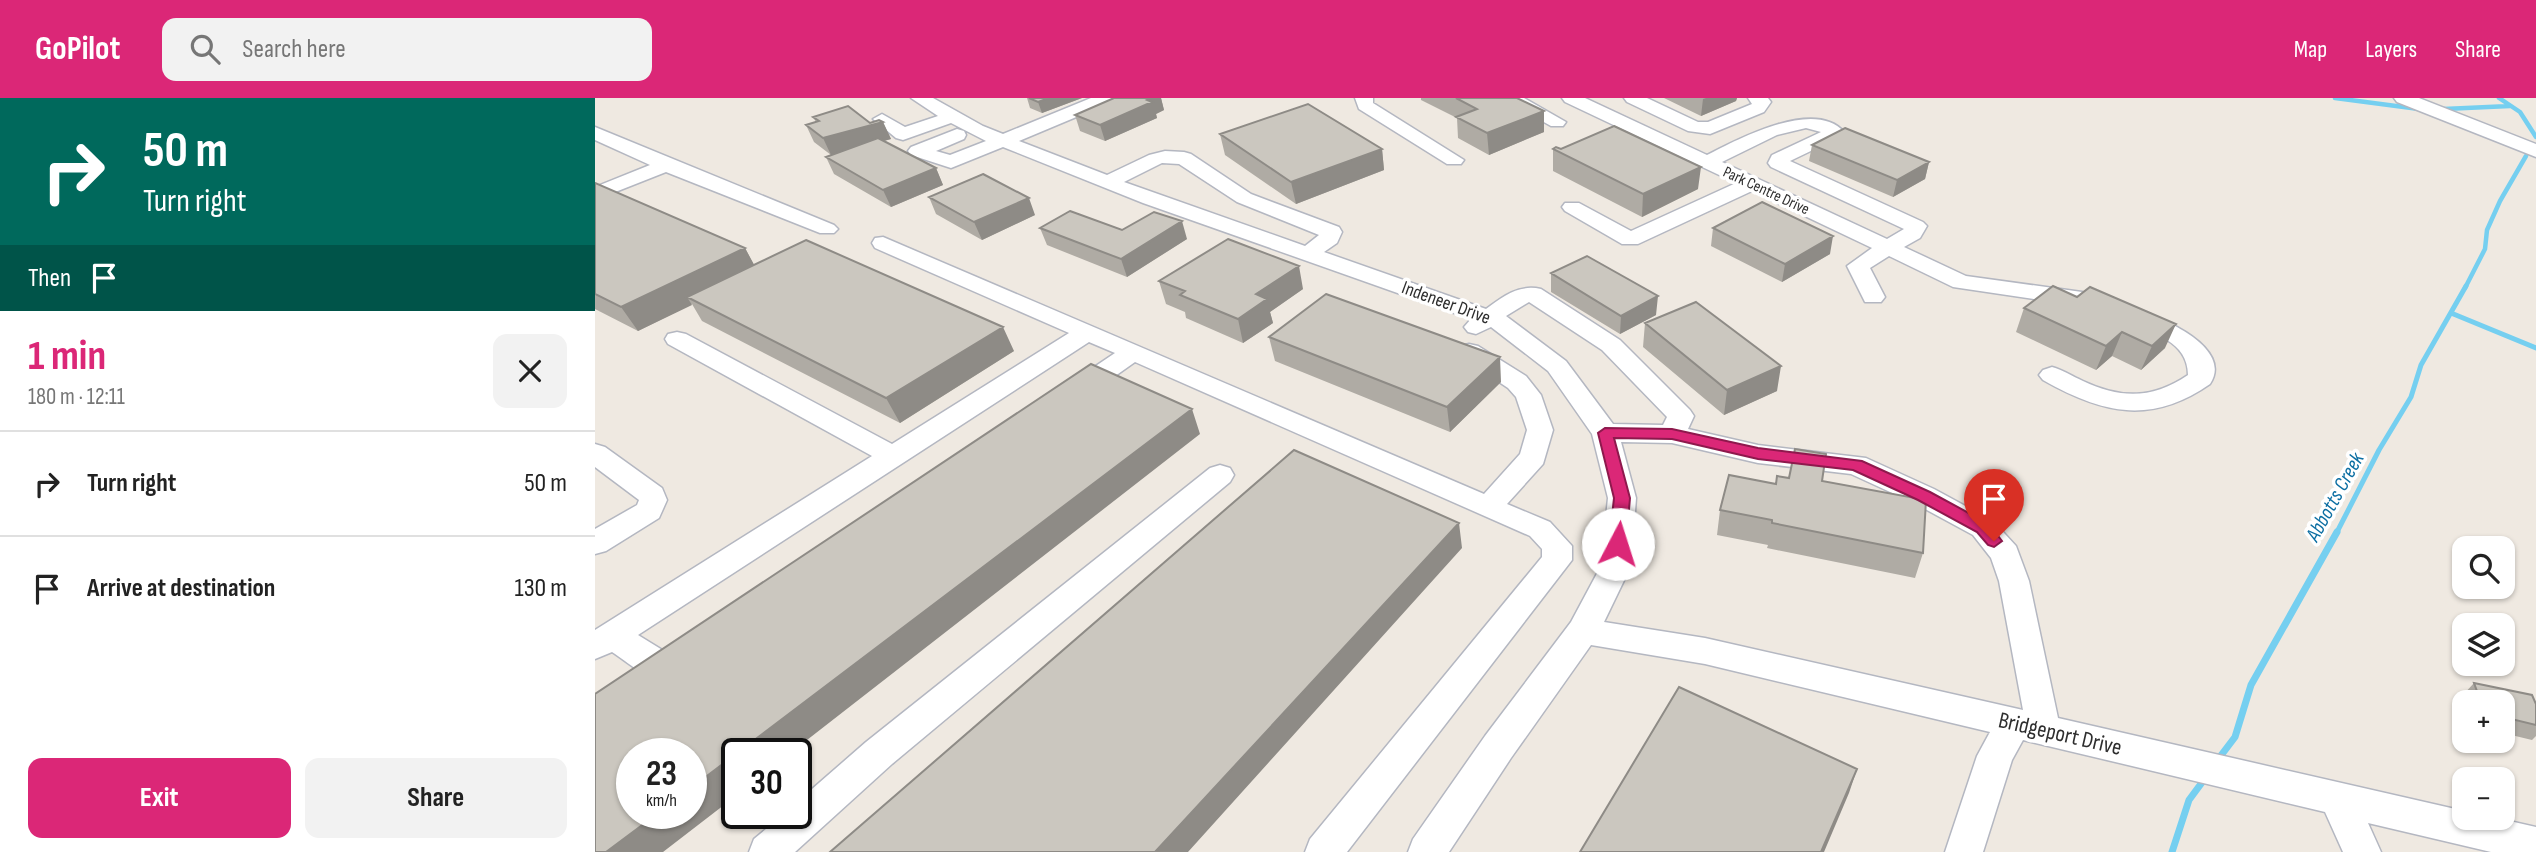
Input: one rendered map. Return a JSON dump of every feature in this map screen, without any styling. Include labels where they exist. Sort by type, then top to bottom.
[{"type":"street","name":"Indeneer Drive","points":[[921,98],[954,126],[1003,141],[1108,182],[1489,317],[1557,366],[1605,433],[1622,498],[1616,566],[1583,631],[1498,747],[1427,852]]},
{"type":"street","points":[[954,126],[918,151],[951,162],[1105,98]]},
{"type":"street","points":[[1364,98],[1365,105],[1454,160]]},
{"type":"street","points":[[1510,98],[1557,122]]},
{"type":"street","name":"Park Centre Drive","points":[[1571,98],[1961,282],[2070,297],[2111,308],[2166,330],[2190,344],[2203,363],[2201,378],[2184,392],[2161,402],[2136,404],[2099,397],[2073,387],[2052,374]]},
{"type":"street","points":[[1633,98],[1694,128],[1710,128],[1758,108],[1762,102],[1757,98]]},
{"type":"street","points":[[2403,98],[2536,151]]},
{"type":"street","points":[[1620,123],[1650,107]]},
{"type":"street","points":[[882,120],[903,134],[954,126]]},
{"type":"street","points":[[1706,163],[1782,126],[1822,125],[1832,129],[1835,132],[1779,159],[1778,163],[1916,226],[1912,233],[1858,266],[1873,297]]},
{"type":"street","points":[[595,133],[666,165],[827,229]]},
{"type":"street","points":[[1108,182],[1156,159],[1184,158],[1244,198],[1331,232],[1329,238],[1308,254]]},
{"type":"street","points":[[595,194],[666,165]]},
{"type":"street","points":[[1572,208],[1630,239],[1750,184]]},
{"type":"street","points":[[883,243],[1540,529],[1557,546],[1557,560],[1324,852]]},
{"type":"street","points":[[1488,508],[1533,457],[1540,430],[1528,395],[1517,382],[1454,344],[1517,298],[1533,294],[1611,345],[1681,416],[1672,434]]},
{"type":"street","points":[[603,640],[1088,332]]},
{"type":"street","points":[[677,340],[893,456]]},
{"type":"street","points":[[1047,411],[1133,352]]},
{"type":"street","points":[[1605,433],[1672,434],[1758,454],[1856,465],[1924,496],[1983,528],[2005,554],[2014,581],[2038,693],[2028,726],[1995,756],[1964,852]]},
{"type":"street","points":[[595,453],[652,495],[653,500],[649,511],[595,543]]},
{"type":"street","points":[[768,852],[879,753],[1220,475]]},
{"type":"street","name":"Bridgeport Drive","points":[[1583,631],[1705,651],[2536,845]]},
{"type":"street","points":[[603,640],[666,668]]},
{"type":"street","points":[[2337,798],[2362,852]]},
{"type":"building","points":[[1029,98],[1049,98],[1038,102]]},
{"type":"building","points":[[1114,98],[1151,98],[1147,100],[1152,102],[1100,125],[1075,115]]},
{"type":"building","points":[[1456,98],[1517,98],[1544,111],[1487,133],[1456,117],[1477,109]]},
{"type":"building","points":[[1308,104],[1382,149],[1291,182],[1220,134]]},
{"type":"building","points":[[848,106],[870,123],[879,120],[883,122],[823,138],[806,125],[819,121],[813,117]]},
{"type":"building","points":[[1614,126],[1701,167],[1643,194],[1553,149],[1561,149]]},
{"type":"building","points":[[1845,128],[1929,162],[1897,180],[1812,145]]},
{"type":"building","points":[[878,138],[936,168],[883,190],[826,157]]},
{"type":"building","points":[[983,174],[1029,198],[974,222],[929,197]]},
{"type":"building","points":[[595,183],[745,248],[621,307],[595,294]]},
{"type":"building","points":[[1762,202],[1833,236],[1785,264],[1713,228]]},
{"type":"building","points":[[1070,211],[1122,230],[1154,212],[1182,221],[1121,259],[1040,228]]},
{"type":"building","points":[[1228,239],[1299,266],[1256,294],[1267,299],[1238,319],[1180,295],[1185,291],[1159,281]]},
{"type":"building","points":[[806,240],[1003,327],[886,398],[687,297]]},
{"type":"building","points":[[1587,256],[1658,296],[1621,316],[1551,273]]},
{"type":"building","points":[[2053,286],[2077,297],[2090,287],[2176,324],[2152,346],[2122,332],[2106,346],[2024,308]]},
{"type":"building","points":[[1326,294],[1500,357],[1447,407],[1269,337]]},
{"type":"building","points":[[1696,302],[1781,366],[1727,390],[1645,323]]},
{"type":"building","points":[[1091,364],[1192,409],[757,738],[721,738],[721,765],[707,776],[707,738],[616,738],[616,829],[637,829],[606,852],[595,852],[595,694]]},
{"type":"building","points":[[1795,449],[1826,454],[1822,481],[1926,500],[1923,553],[1720,510],[1729,475],[1776,484],[1777,476],[1789,478]]},
{"type":"building","points":[[1294,450],[1459,523],[1155,852],[830,852]]},
{"type":"building","points":[[2474,683],[2508,690],[2477,690]]},
{"type":"building","points":[[1679,687],[1857,769],[1821,852],[1580,852]]},
{"type":"building","points":[[2515,691],[2532,695],[2536,704],[2536,725],[2515,720]]},
{"type":"waterway","points":[[2335,98],[2419,109]]},
{"type":"waterway","name":"Abbotts Creek","points":[[2499,98],[2520,112],[2536,137]]},
{"type":"waterway","points":[[2444,109],[2510,106]]},
{"type":"waterway","name":"Abbotts Creek","points":[[2465,288],[2485,249],[2487,230],[2500,201],[2526,156]]},
{"type":"waterway","name":"Abbotts Creek","points":[[2336,534],[2379,450],[2411,397],[2421,365],[2466,286]]},
{"type":"waterway","points":[[2451,313],[2536,348]]},
{"type":"waterway","name":"Abbotts Creek","points":[[2216,762],[2235,737],[2251,685],[2337,532]]},
{"type":"waterway","name":"Abbotts Creek","points":[[2172,852],[2189,800],[2206,777]]},
{"type":"route","points":[[1618,544],[1622,498],[1605,433],[1672,434],[1758,454],[1856,465],[1924,496],[1983,528],[1994,541]]}]
